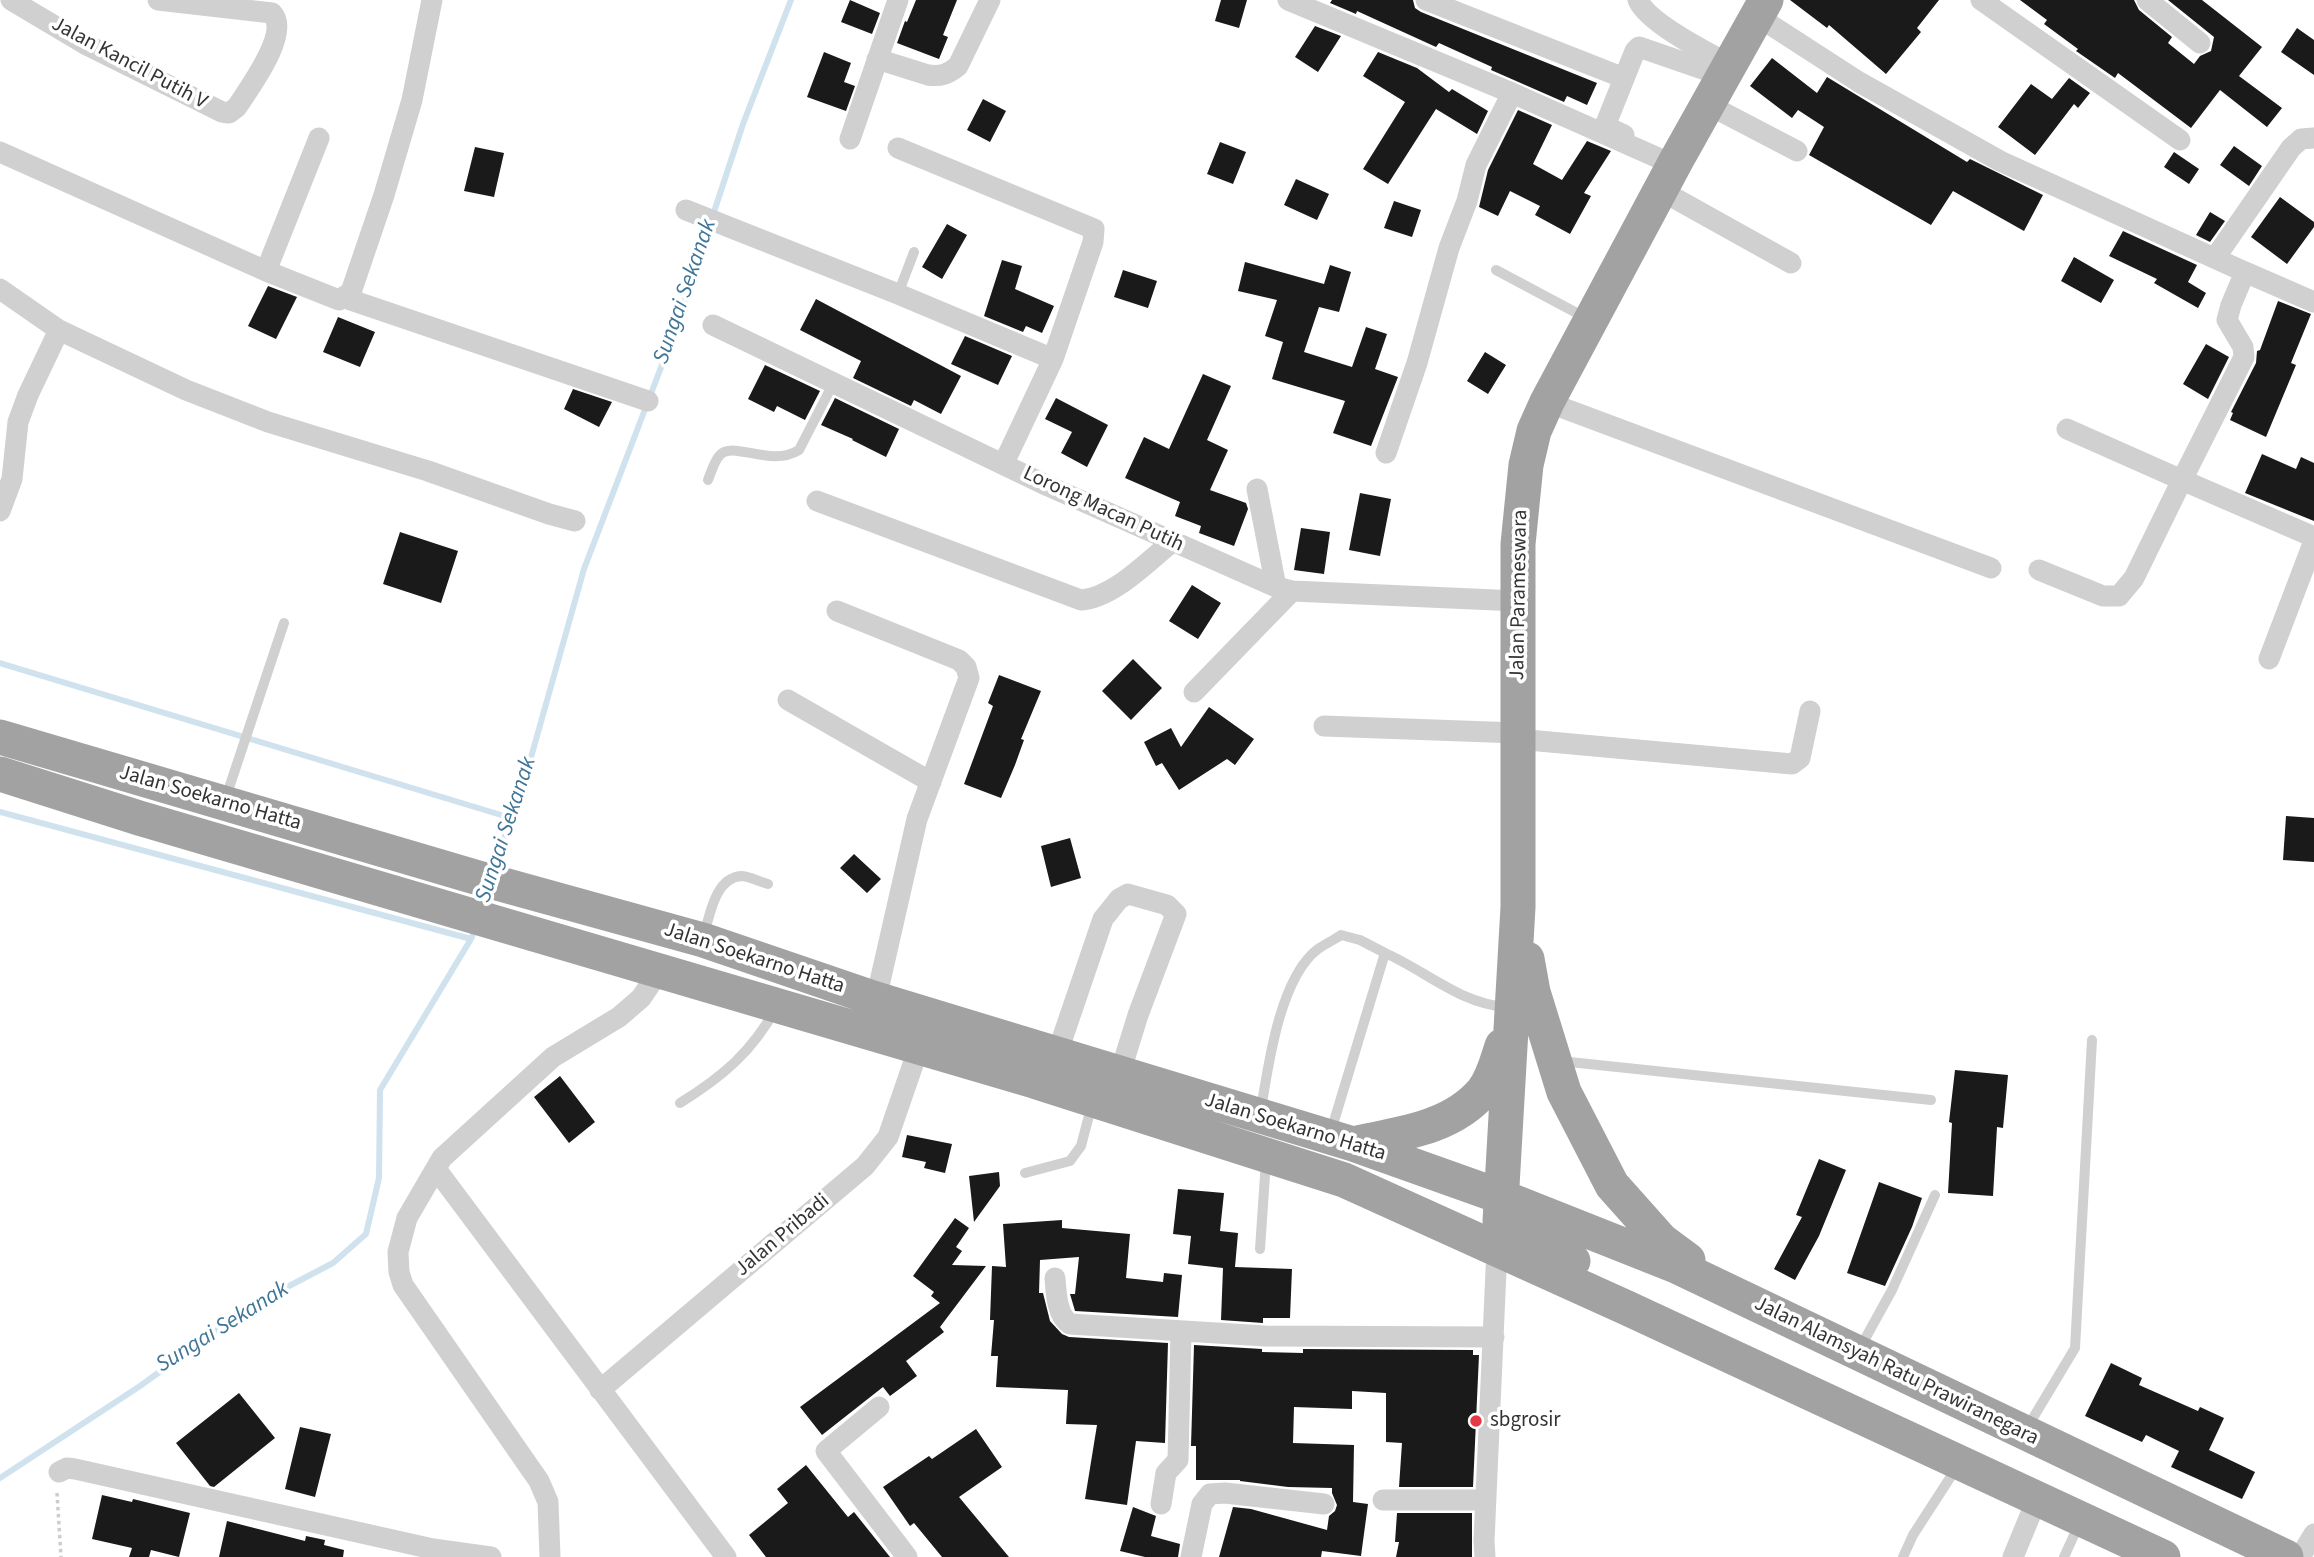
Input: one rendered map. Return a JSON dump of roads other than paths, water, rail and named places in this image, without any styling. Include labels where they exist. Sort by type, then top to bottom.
[{"type":"highway","name":"Jalan Parameswara","points":[[1497,1248],[1503,1197],[1518,908],[1518,544],[1525,465],[1534,431],[1547,402],[1763,4]]},
{"type":"highway","name":"Jalan Soekarno Hatta","points":[[0,737],[475,877],[703,940],[876,999],[1341,1140],[1503,1197]]},
{"type":"highway","name":"Jalan Soekarno Hatta","points":[[0,774],[139,818],[1034,1081],[1345,1180],[1497,1248]]},
{"type":"highway","points":[[1518,908],[1533,992],[1564,1092],[1612,1185],[1661,1240],[1728,1291]]},
{"type":"highway","points":[[1341,1140],[1422,1130],[1464,1107],[1482,1091],[1495,1070],[1513,1008]]},
{"type":"highway","points":[[1503,1197],[1520,1228],[1544,1246],[1616,1282],[1754,1343],[1780,1360],[1813,1394]]},
{"type":"highway","name":"Jalan Alamsyah Ratu Prawiranegara","points":[[1503,1197],[1676,1266],[2286,1557]]},
{"type":"highway","points":[[1497,1248],[2082,1519],[2124,1544],[2163,1557]]},
{"type":"street","name":"Jalan Kancil Putih V","points":[[11,0],[85,44],[222,112],[233,111],[274,44],[279,27],[278,19],[272,13],[158,0]]},
{"type":"street","points":[[0,152],[266,271],[339,300],[345,298],[351,292],[384,195],[412,100],[432,0]]},
{"type":"street","points":[[850,139],[898,0]]},
{"type":"street","points":[[877,59],[928,75],[943,76],[950,73],[958,66],[990,0]]},
{"type":"street","points":[[1288,0],[1512,93],[1670,171]]},
{"type":"street","points":[[1426,0],[1624,78]]},
{"type":"street","points":[[1638,0],[1641,8],[1666,27],[1797,151]]},
{"type":"street","points":[[1981,0],[2180,140]]},
{"type":"street","points":[[2147,0],[2200,43]]},
{"type":"street","points":[[1763,4],[1859,82],[2000,161],[2314,302]]},
{"type":"street","points":[[1720,81],[1643,47],[1636,49],[1605,126],[1670,171],[1791,263]]},
{"type":"street","points":[[1386,453],[1417,363],[1449,248],[1467,201],[1476,165],[1512,93]]},
{"type":"street","points":[[266,271],[319,138]]},
{"type":"street","points":[[2215,258],[2291,148],[2301,139],[2314,138]]},
{"type":"street","points":[[898,148],[1094,229],[1093,242],[1053,359],[1004,463]]},
{"type":"street","points":[[690,212],[1053,359]]},
{"type":"street","points":[[2039,570],[2103,596],[2119,596],[2134,578],[2244,357],[2243,347],[2227,320],[2245,272]]},
{"type":"street","points":[[0,289],[59,331],[186,390],[268,422],[428,471],[575,521]]},
{"type":"street","points":[[345,298],[648,401]]},
{"type":"street","name":"Lorong Macan Putih","points":[[713,325],[1172,542],[1284,589],[1518,601]]},
{"type":"street","points":[[0,511],[12,480],[18,422],[27,395],[59,331]]},
{"type":"street","points":[[1547,402],[1991,568]]},
{"type":"street","points":[[2067,429],[2314,539],[2269,659]]},
{"type":"street","points":[[1194,692],[1284,589],[1257,489]]},
{"type":"street","points":[[817,501],[1080,600],[1094,598],[1111,590],[1172,542]]},
{"type":"street","points":[[837,611],[959,660],[966,667],[969,678],[917,819],[876,999]]},
{"type":"street","points":[[788,700],[931,782]]},
{"type":"street","points":[[1324,726],[1517,736],[1792,764],[1800,758],[1810,711]]},
{"type":"street","points":[[1057,1054],[1103,919],[1119,900],[1128,894],[1167,905],[1176,914],[1138,1015],[1120,1073]]},
{"type":"street","points":[[550,1557],[548,1502],[539,1481],[410,1297],[398,1272],[398,1252],[407,1218],[442,1158],[553,1057],[626,1011],[640,998],[660,970]]},
{"type":"street","name":"Jalan Pribadi","points":[[600,1390],[865,1166],[888,1137],[919,1048]]},
{"type":"street","points":[[436,1169],[726,1557]]},
{"type":"street","points":[[1485,1557],[1483,1549],[1497,1248]]},
{"type":"street","points":[[1055,1278],[1057,1300],[1067,1323],[1265,1336],[1494,1337]]},
{"type":"street","points":[[1161,1504],[1166,1473],[1178,1461],[1181,1331]]},
{"type":"street","points":[[879,1407],[826,1451],[907,1557]]},
{"type":"street","points":[[59,1472],[67,1468],[75,1469],[432,1553],[491,1557]]},
{"type":"street","points":[[1191,1557],[1202,1504],[1210,1494],[1225,1493],[1324,1504]]},
{"type":"street","points":[[2013,1557],[2037,1499]]},
{"type":"street","points":[[1382,1500],[1486,1500]]},
{"type":"street","points":[[2300,1557],[2314,1534]]},
{"type":"lane","points":[[898,294],[914,252]]},
{"type":"lane","points":[[1496,270],[1590,321]]},
{"type":"lane","points":[[708,480],[719,456],[727,450],[764,457],[788,457],[799,450],[834,382]]},
{"type":"lane","points":[[224,802],[242,755],[284,623]]},
{"type":"lane","points":[[703,940],[719,891],[726,883],[741,876],[768,884]]},
{"type":"lane","points":[[1260,1116],[1271,1051],[1285,999],[1301,969],[1316,950],[1341,935],[1360,940],[1402,961],[1476,1003],[1513,1008]]},
{"type":"lane","points":[[1341,1140],[1385,953]]},
{"type":"lane","points":[[680,1104],[714,1082],[745,1054],[778,1005]]},
{"type":"lane","points":[[2023,1433],[2076,1348],[2092,1040]]},
{"type":"lane","points":[[1554,1060],[1931,1100]]},
{"type":"lane","points":[[1025,1173],[1070,1161],[1081,1146],[1093,1101]]},
{"type":"lane","points":[[1261,1249],[1266,1156]]},
{"type":"lane","points":[[1857,1353],[1892,1290],[1935,1195]]},
{"type":"lane","points":[[1903,1557],[1913,1535],[1960,1462]]},
{"type":"lane","points":[[2064,1557],[2082,1519]]},
{"type":"waterway","name":"Sungai Sekanak","points":[[493,872],[528,768],[584,569],[673,336],[743,124],[791,0]]},
{"type":"waterway","points":[[0,663],[511,818]]},
{"type":"waterway","points":[[0,812],[471,939]]},
{"type":"waterway","name":"Sungai Sekanak","points":[[0,1478],[140,1386],[249,1307],[333,1263],[366,1234],[379,1178],[380,1090],[475,929]]},
{"type":"place","name":"sbgrosir","points":[[1476,1421]]}]
